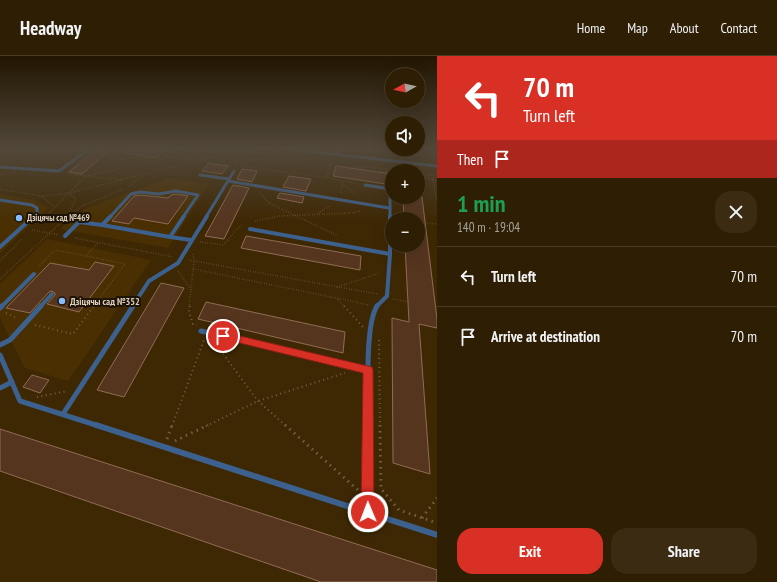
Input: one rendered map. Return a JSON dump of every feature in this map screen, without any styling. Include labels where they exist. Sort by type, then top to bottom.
[{"type":"lane","points":[[64,414],[150,281],[178,263],[233,173]]},
{"type":"lane","points":[[200,175],[389,208]]},
{"type":"lane","points":[[365,185],[388,190],[390,192],[390,254],[387,296],[376,307],[372,315],[368,333],[368,512]]},
{"type":"lane","points":[[102,225],[131,194],[140,192],[158,194],[176,191],[198,195],[170,237]]},
{"type":"lane","points":[[0,200],[32,205],[37,208],[37,213],[0,247]]},
{"type":"lane","points":[[65,236],[79,222],[191,240]]},
{"type":"lane","points":[[250,229],[390,254]]},
{"type":"lane","points":[[1,307],[34,273]]},
{"type":"lane","points":[[0,345],[10,340],[52,294]]},
{"type":"lane","points":[[201,331],[368,370]]},
{"type":"lane","points":[[0,355],[20,401],[164,446],[437,535]]},
{"type":"lane","points":[[0,388],[12,382]]},
{"type":"path","points":[[59,173],[125,180]]},
{"type":"path","points":[[70,193],[86,176],[101,173]]},
{"type":"path","points":[[0,190],[41,196],[70,193],[153,173]]},
{"type":"path","points":[[287,173],[365,185]]},
{"type":"path","points":[[326,178],[328,174],[334,174]]},
{"type":"path","points":[[425,174],[437,175]]},
{"type":"path","points":[[0,279],[49,233],[82,206],[123,190],[144,175]]},
{"type":"path","points":[[432,175],[437,202]]},
{"type":"path","points":[[425,178],[437,180]]},
{"type":"path","points":[[339,199],[342,182]]},
{"type":"path","points":[[255,185],[262,197],[269,203],[338,236]]},
{"type":"path","points":[[66,218],[76,199],[70,193]]},
{"type":"path","points":[[41,196],[55,207]]},
{"type":"path","points":[[251,222],[265,218],[296,215],[352,213],[364,210]]},
{"type":"path","points":[[425,223],[437,224]]},
{"type":"path","points":[[244,225],[237,227],[230,240],[223,246],[191,240],[194,261],[189,312],[193,324],[205,328],[258,400],[368,498]]},
{"type":"path","points":[[36,231],[181,258]]},
{"type":"path","points":[[86,256],[99,242]]},
{"type":"path","points":[[1,307],[2,310],[26,323],[73,334],[126,264],[55,250],[34,273]]},
{"type":"path","points":[[194,261],[387,296],[408,302]]},
{"type":"path","points":[[174,265],[191,290]]},
{"type":"path","points":[[193,269],[385,309],[394,299],[394,291]]},
{"type":"path","points":[[336,287],[388,270]]},
{"type":"path","points":[[336,298],[379,344]]},
{"type":"path","points":[[164,446],[207,332]]},
{"type":"path","points":[[379,337],[381,489],[399,510],[437,523]]},
{"type":"path","points":[[164,446],[258,400],[361,368]]},
{"type":"path","points":[[20,401],[79,389]]},
{"type":"path","points":[[422,518],[437,498]]},
{"type":"shaded area","points":[[170,178],[209,184],[168,248],[60,229],[86,208]]},
{"type":"shaded area","name":"Дзіцячы сад №469","points":[[0,194],[35,200],[49,208],[0,253]]},
{"type":"shaded area","name":"Дзіцячы сад №352","points":[[47,239],[151,260],[68,381],[25,368],[0,318],[0,284]]},
{"type":"building","points":[[240,173],[256,173],[252,182],[237,179]]},
{"type":"building","points":[[334,173],[385,173],[385,184],[333,176]]},
{"type":"building","points":[[289,176],[311,179],[306,191],[283,187]]},
{"type":"building","points":[[233,185],[249,188],[224,239],[205,236]]},
{"type":"building","points":[[280,193],[304,197],[302,203],[277,198]]},
{"type":"building","points":[[176,194],[188,196],[168,224],[134,218],[129,224],[112,221],[134,196],[140,195],[168,198],[171,195]]},
{"type":"building","points":[[403,204],[423,204],[424,212],[404,212]]},
{"type":"building","points":[[425,221],[437,319],[437,328],[419,324],[430,474],[393,463],[392,318],[409,322],[405,252],[425,252]]},
{"type":"building","points":[[246,236],[361,256],[360,270],[241,248]]},
{"type":"building","points":[[95,262],[114,266],[79,312],[47,304],[55,295],[52,291],[49,292],[30,313],[6,308],[50,263],[89,270]]},
{"type":"building","points":[[161,283],[184,288],[124,397],[97,390]]},
{"type":"building","points":[[206,302],[345,332],[343,353],[198,319]]},
{"type":"building","points":[[32,375],[49,380],[40,393],[23,387]]},
{"type":"building","points":[[0,429],[437,570],[437,582],[321,582],[0,471]]},
{"type":"place","name":"Дзіцячы сад №469","points":[[19,218]]},
{"type":"place","name":"Дзіцячы сад №352","points":[[62,301]]},
{"type":"route","points":[[223,336],[368,370],[368,512]]}]
